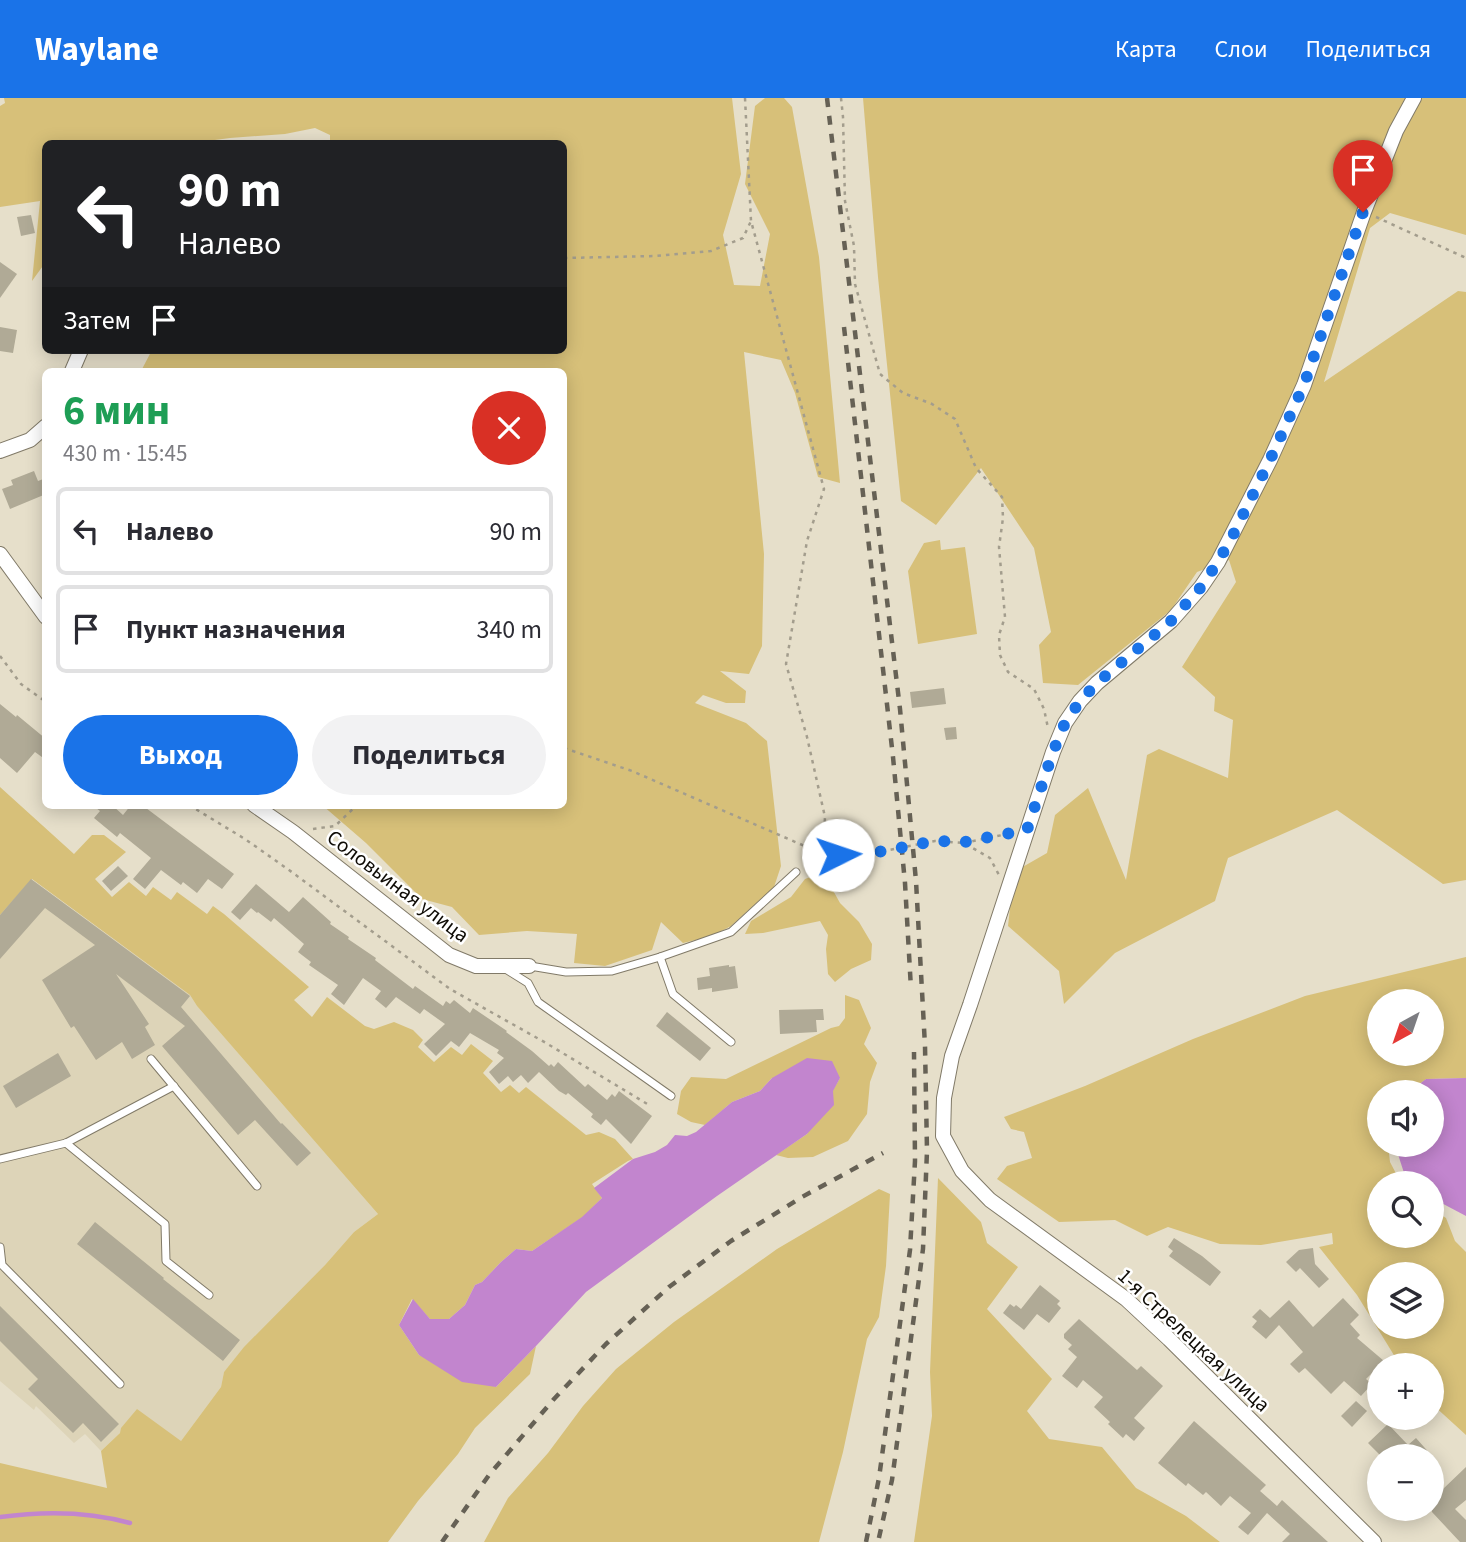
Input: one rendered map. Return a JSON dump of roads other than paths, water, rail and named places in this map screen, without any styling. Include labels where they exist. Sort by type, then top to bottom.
[{"type":"street","name":"1-я Стрелецкая улица","points":[[1374,1542],[1126,1299],[990,1200],[962,1171],[943,1136],[944,1098],[952,1056],[1065,723],[1097,683],[1171,621],[1201,587],[1218,562],[1270,460],[1304,385],[1363,212],[1396,131],[1414,98]]},
{"type":"street","points":[[0,451],[30,440],[42,430]]},
{"type":"street","points":[[0,554],[42,612]]},
{"type":"street","name":"Соловьиная улица","points":[[260,809],[449,955],[476,966],[529,965]]},
{"type":"lane","points":[[529,965],[566,972],[612,971],[660,957],[731,932],[796,872]]},
{"type":"lane","points":[[660,957],[673,995],[731,1042]]},
{"type":"lane","points":[[499,965],[528,983],[538,1002],[671,1096]]},
{"type":"lane","points":[[151,1059],[257,1186]]},
{"type":"lane","points":[[0,1159],[66,1143],[174,1086]]},
{"type":"lane","points":[[66,1143],[164,1224],[166,1261],[209,1295]]},
{"type":"lane","points":[[0,1247],[2,1265],[120,1384]]},
{"type":"waterway","points":[[0,1517],[65,1513],[130,1523]]},
{"type":"railway","points":[[827,98],[900,709],[916,881],[925,1046],[927,1151],[923,1249],[892,1480],[878,1542]]},
{"type":"railway","points":[[844,327],[893,757],[905,883],[911,989]]},
{"type":"railway","points":[[866,1542],[879,1478],[910,1250],[915,1161],[914,1052]]},
{"type":"railway","points":[[442,1542],[489,1475],[554,1399],[606,1344],[669,1287],[731,1241],[802,1197],[883,1153]]}]
